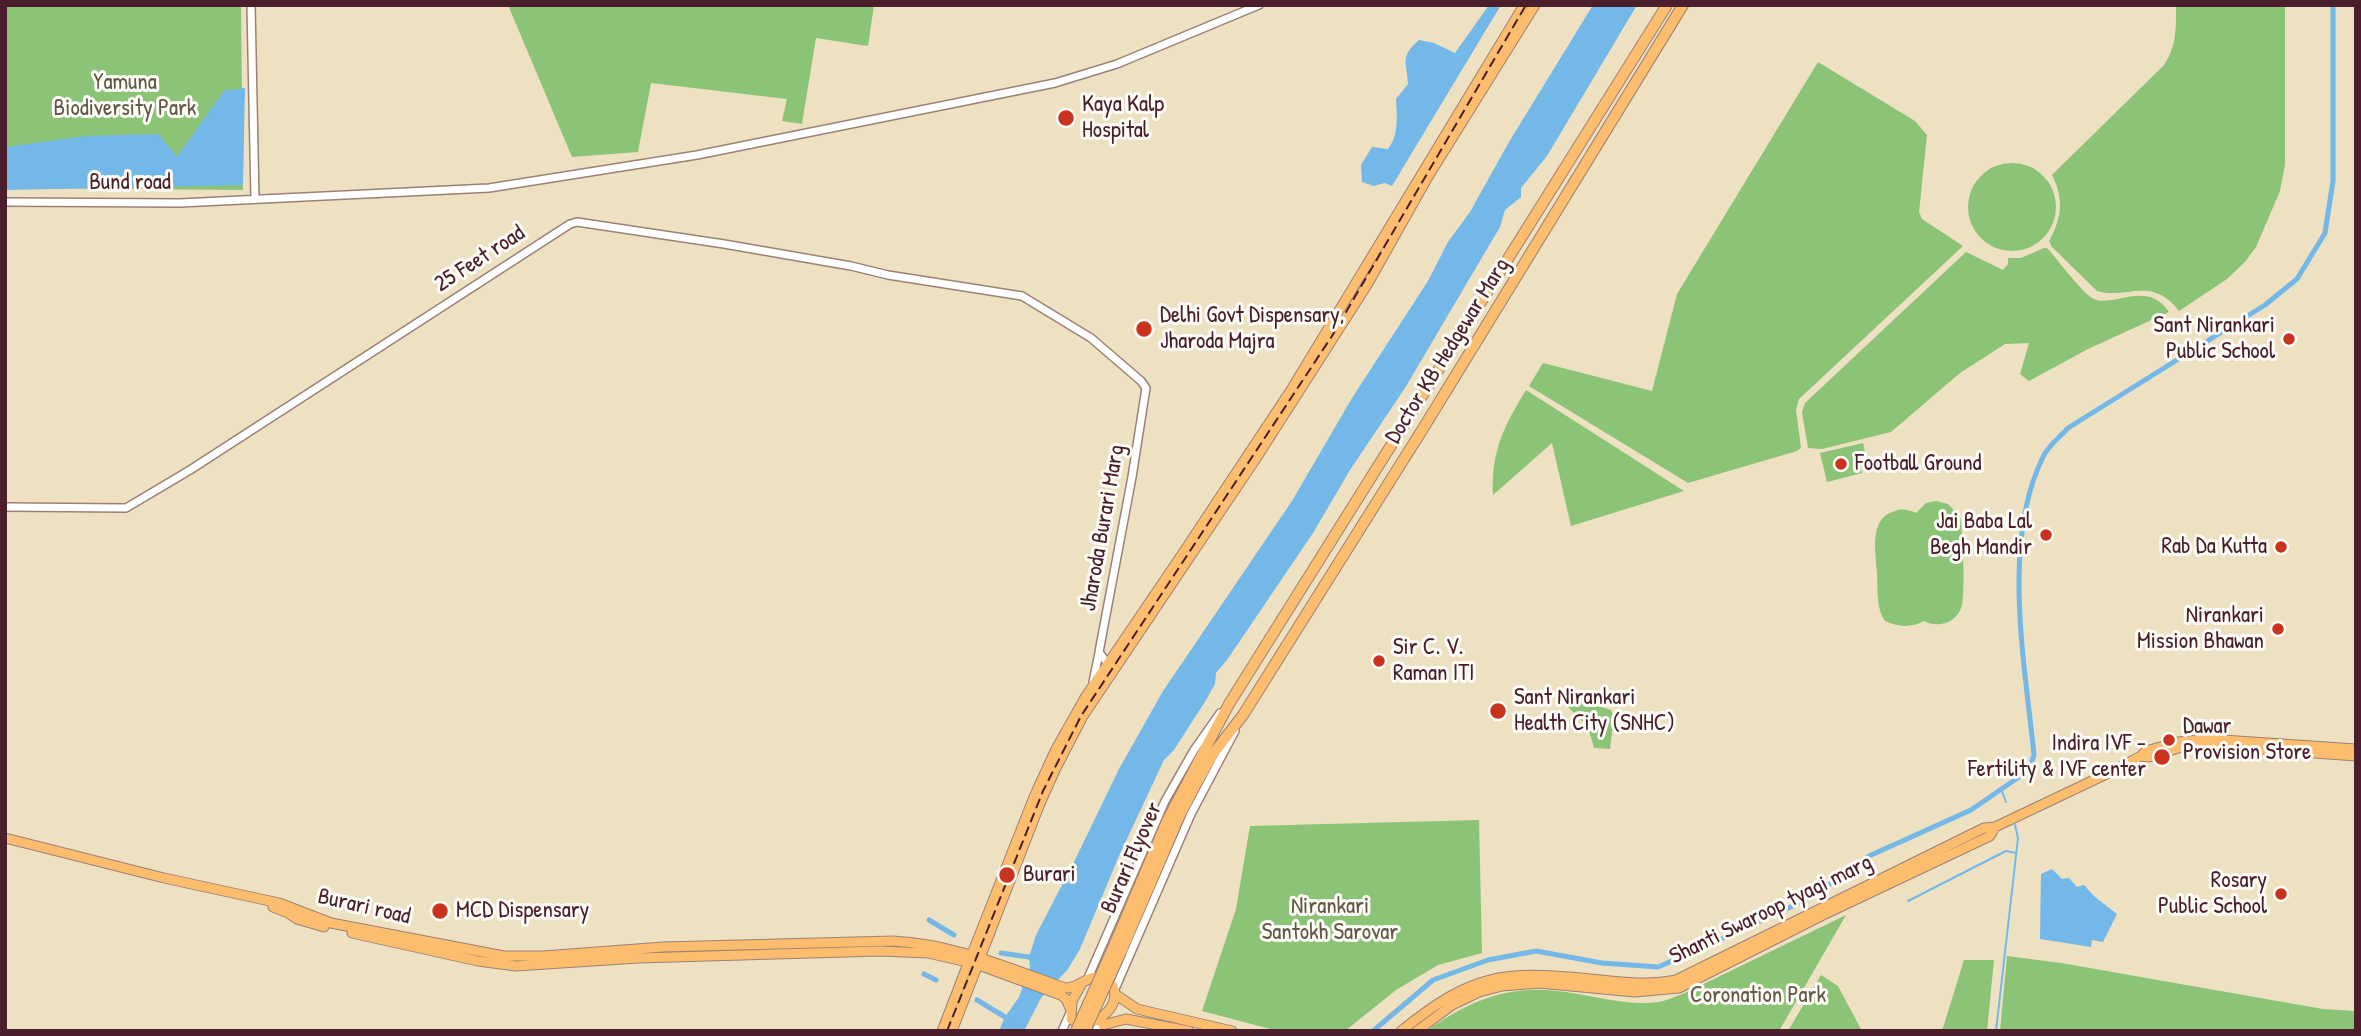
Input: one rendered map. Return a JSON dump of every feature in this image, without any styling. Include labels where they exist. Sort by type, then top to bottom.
[{"type":"highway","name":"Doctor KB Hedgewar Marg","points":[[1229,704],[1667,5]]},
{"type":"highway","name":"Doctor KB Hedgewar Marg","points":[[1243,715],[1424,427],[1683,5]]},
{"type":"highway","name":"Burari Flyover","points":[[1085,1031],[1229,704]]},
{"type":"highway","name":"Burari Flyover","points":[[1076,1031],[1168,819],[1209,752],[1243,715]]},
{"type":"main road","points":[[942,1031],[1055,770],[1110,667],[1290,390],[1524,5]]},
{"type":"main road","points":[[952,1031],[975,959],[1034,797],[1055,751],[1093,685],[1110,667],[1255,460],[1360,296],[1429,175],[1535,5]]},
{"type":"main road","name":"Shanti Swaroop tyagi marg","points":[[1401,1031],[1448,996],[1490,978],[1555,975],[1627,983],[1663,983],[1676,979],[1851,897],[1984,828],[1995,827],[2160,746],[2189,740],[2302,748]]},
{"type":"main road","points":[[2302,748],[2356,749]]},
{"type":"main road","points":[[2302,748],[2356,756]]},
{"type":"main road","name":"Burari road","points":[[5,841],[278,903],[331,923],[439,947],[504,956],[535,956],[663,947],[893,941],[938,945],[1063,991]]},
{"type":"main road","name":"Shanti Swaroop tyagi marg","points":[[1417,1031],[1452,1005],[1479,992],[1502,986],[1539,983],[1635,992],[1679,988],[1820,912]]},
{"type":"main road","points":[[1189,1031],[1126,1019],[1085,1030],[1074,1024],[1063,991],[1085,980],[1102,976],[1136,1009],[1232,1031]]},
{"type":"main road","points":[[1070,1010],[1085,980]]},
{"type":"main road","points":[[1098,1028],[1112,1011],[1115,991]]},
{"type":"street","points":[[251,5],[255,199]]},
{"type":"street","name":"Bund road","points":[[5,202],[180,203],[489,188],[697,155],[1055,83],[1117,64],[1259,5]]},
{"type":"street","name":"25 Feet road","points":[[5,507],[126,508],[190,470],[573,222],[706,241],[888,275],[1021,296],[1091,338],[1146,388]]},
{"type":"street","name":"Jharoda Burari Marg","points":[[1093,685],[1146,388]]},
{"type":"street","points":[[1099,652],[1110,667]]},
{"type":"street","points":[[1085,980],[1164,801],[1209,727],[1229,704]]},
{"type":"street","points":[[1115,991],[1191,814],[1243,715]]},
{"type":"street","points":[[1062,1031],[1070,1010]]},
{"type":"green space","name":"Yamuna Biodiversity Park","points":[[5,5],[241,5],[243,190],[5,188]]},
{"type":"green space","points":[[508,5],[874,5],[868,46],[816,38],[802,124],[782,121],[787,99],[651,83],[638,152],[572,157]]},
{"type":"green space","points":[[2176,5],[2285,5],[2285,164],[2280,191],[2256,247],[2245,262],[2227,279],[2179,311],[2169,300],[2149,291],[2097,291],[2049,241],[2057,224],[2060,208],[2052,175],[2164,65],[2174,44]]},
{"type":"green space","points":[[1818,62],[1915,121],[1927,135],[1919,212],[1922,219],[1963,246],[1799,399],[1796,410],[1801,448],[1688,483],[1529,386],[1543,363],[1652,391],[1677,294]]},
{"type":"green space","points":[[2003,163],[2021,163],[2037,170],[2049,182],[2056,198],[2056,216],[2049,232],[2037,244],[2021,251],[2003,251],[1987,244],[1975,232],[1968,216],[1968,198],[1975,182],[1987,170]]},
{"type":"green space","points":[[2047,248],[2092,298],[2100,301],[2150,297],[2160,302],[2169,312],[2088,349],[2029,381],[2020,374],[2029,343],[2005,344],[1960,373],[1891,432],[1822,449],[1808,448],[1802,412],[1805,403],[1966,252],[2003,270],[2008,264],[2008,258],[2021,258]]},
{"type":"green space","points":[[1526,390],[1684,491],[1571,526],[1552,443],[1493,495],[1494,465],[1500,440]]},
{"type":"green space","name":"Football Ground","points":[[1863,443],[1867,460],[1860,462],[1862,473],[1827,482],[1820,453]]},
{"type":"green space","points":[[1936,501],[1948,504],[1960,517],[1963,598],[1960,611],[1952,620],[1942,624],[1924,621],[1909,626],[1885,621],[1879,604],[1875,546],[1877,528],[1886,515],[1900,510],[1916,513],[1926,503]]},
{"type":"green space","points":[[1565,695],[1611,710],[1614,717],[1610,749],[1594,748],[1588,727],[1560,699]]},
{"type":"green space","name":"Nirankari Santokh Sarovar","points":[[1479,820],[1482,953],[1438,965],[1396,990],[1345,1031],[1278,1031],[1202,1011],[1236,909],[1250,826]]},
{"type":"green space","name":"Coronation Park","points":[[1846,915],[1779,1031],[1427,1031],[1472,1004],[1504,993],[1538,990],[1634,1003],[1662,1001],[1685,993]]},
{"type":"green space","points":[[2007,956],[2323,1009],[2356,1011],[2356,1031],[2000,1031]]},
{"type":"green space","points":[[1964,960],[1994,960],[1987,1031],[1942,1031]]},
{"type":"green space","points":[[1821,975],[1838,986],[1862,1031],[1788,1031]]},
{"type":"water","points":[[1489,5],[1501,5],[1392,186],[1385,183],[1374,186],[1362,182],[1361,165],[1372,147],[1388,149],[1392,144],[1396,125],[1396,99],[1408,84],[1406,56],[1409,51],[1419,40],[1434,43],[1455,53]]},
{"type":"water","points":[[1593,5],[1637,5],[1547,156],[1521,188],[1521,197],[1505,210],[1500,227],[1405,388],[1350,470],[1313,533],[1216,673],[1215,684],[1206,700],[1174,750],[1164,760],[1119,856],[1080,949],[1068,969],[1041,998],[1024,1031],[999,1031],[1019,997],[1030,967],[1029,957],[1036,935],[1119,769],[1163,691],[1292,501],[1352,398],[1428,281],[1448,242],[1470,212],[1509,142]]},
{"type":"water","points":[[245,88],[243,185],[5,190],[5,147],[87,136],[158,134],[177,157],[224,91]]},
{"type":"water","points":[[2052,869],[2062,879],[2069,878],[2077,887],[2084,885],[2117,914],[2103,942],[2092,940],[2091,947],[2040,939],[2041,874]]},
{"type":"waterway","points":[[1373,1031],[1433,980],[1488,960],[1536,951],[1602,963],[1658,967],[1810,898],[1869,856],[1971,810],[2029,770],[2034,755],[2022,643],[2019,565],[2030,490],[2043,457],[2068,428],[2265,305],[2297,279],[2325,233],[2333,181],[2333,5]]},
{"type":"waterway","points":[[2001,789],[2006,802]]},
{"type":"waterway","points":[[1996,1031],[2018,838],[2015,825]]},
{"type":"waterway","points":[[1908,901],[2006,851],[2016,853]]},
{"type":"waterway","points":[[929,920],[954,935]]},
{"type":"waterway","points":[[1001,953],[1036,958]]},
{"type":"waterway","points":[[924,974],[936,980]]},
{"type":"waterway","points":[[977,1000],[1010,1020]]},
{"type":"railway","points":[[947,1031],[1043,791],[1081,716],[1332,336],[1526,5]]},
{"type":"place","name":"Kaya Kalp Hospital","points":[[1066,118]]},
{"type":"place","name":"Delhi Govt Dispensary, Jharoda Majra","points":[[1144,329]]},
{"type":"place","name":"Sant Nirankari Public School","points":[[2289,339]]},
{"type":"place","name":"Football Ground","points":[[1841,464]]},
{"type":"place","name":"Jai Baba Lal Begh Mandir","points":[[2046,535]]},
{"type":"place","name":"Rab Da Kutta","points":[[2281,547]]},
{"type":"place","name":"Nirankari Mission Bhawan","points":[[2278,629]]},
{"type":"place","name":"Sir C. V. Raman ITI","points":[[1379,661]]},
{"type":"place","name":"Sant Nirankari Health City (SNHC)","points":[[1498,711]]},
{"type":"place","name":"Dawar Provision Store","points":[[2169,740]]},
{"type":"place","name":"Indira IVF - Fertility & IVF center","points":[[2162,757]]},
{"type":"place","name":"Burari","points":[[1007,875]]},
{"type":"place","name":"Rosary Public School","points":[[2281,894]]},
{"type":"place","name":"MCD Dispensary","points":[[440,911]]}]
